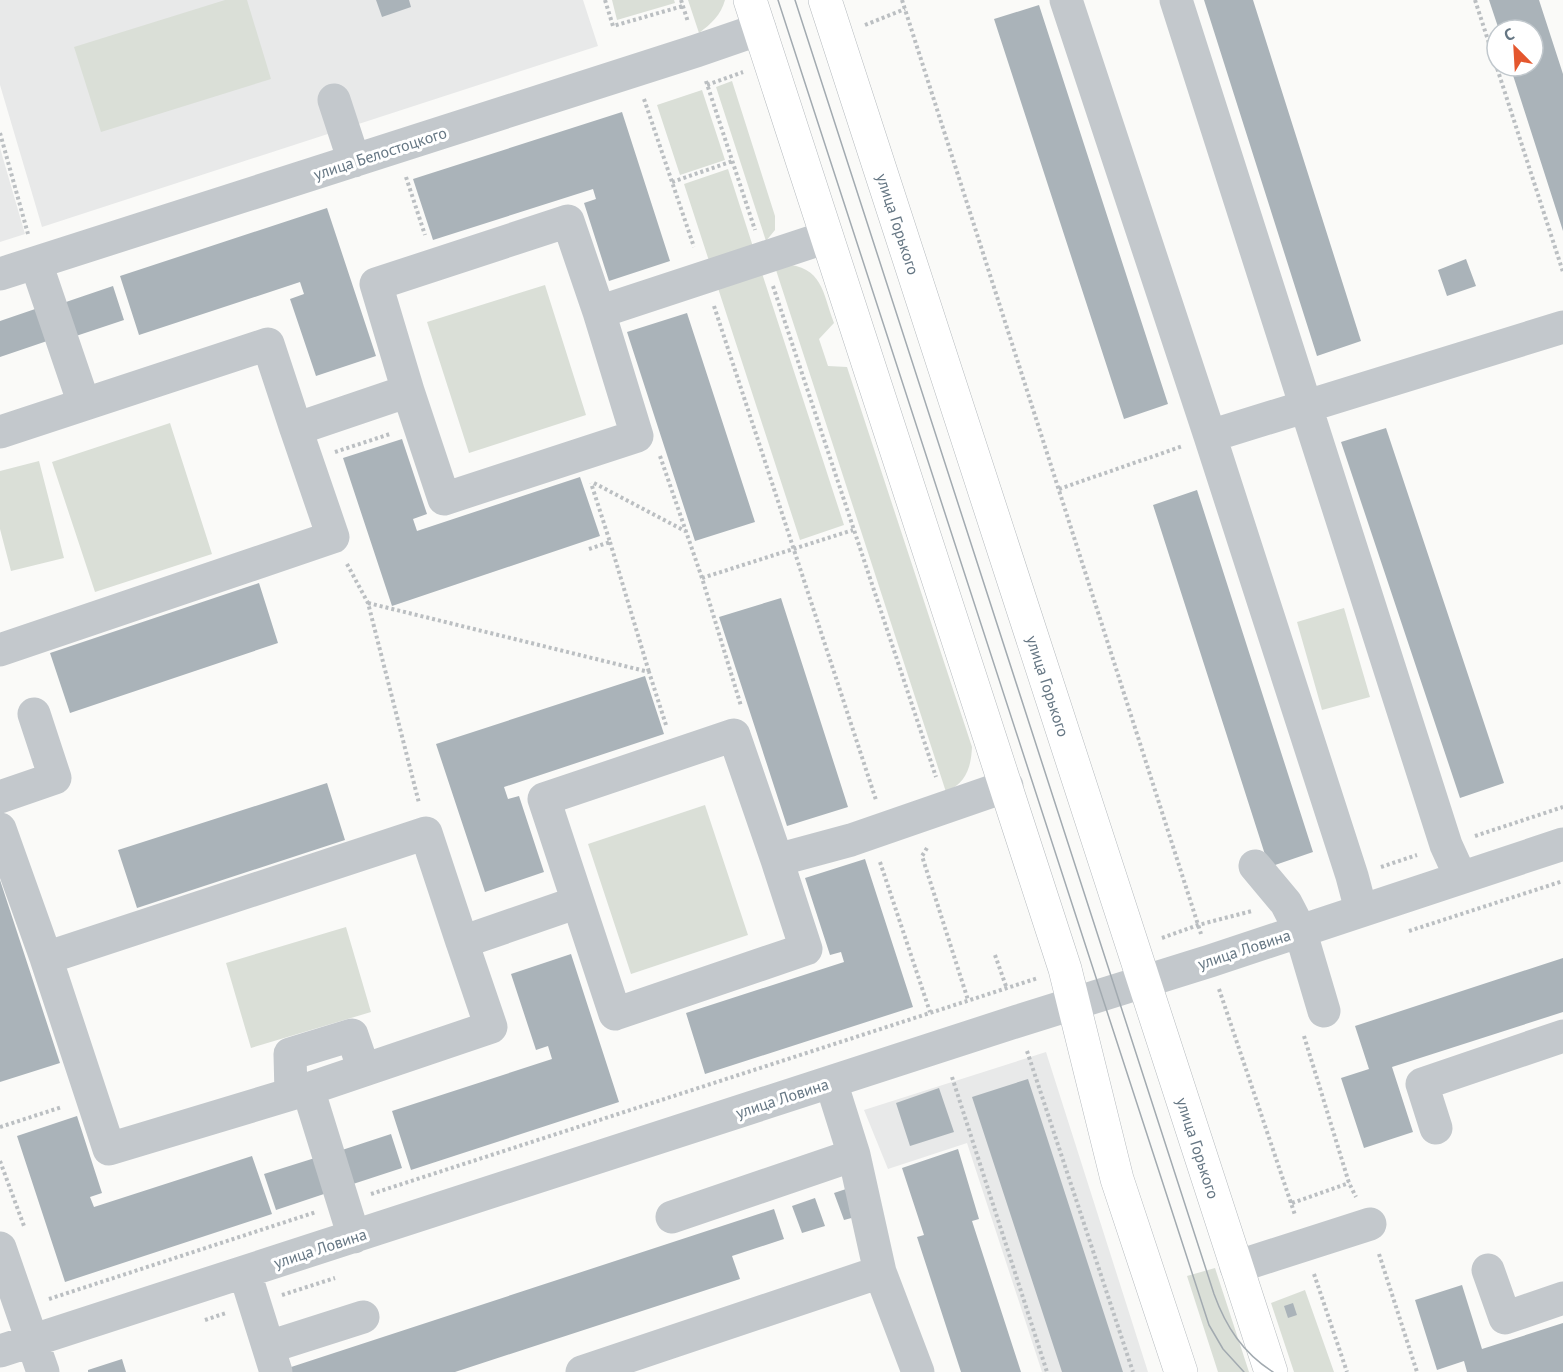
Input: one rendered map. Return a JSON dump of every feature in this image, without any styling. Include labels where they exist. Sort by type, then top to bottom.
[{"type":"main road","name":"улица Горького","points":[[829,1],[1271,1372]]},
{"type":"main road","points":[[755,14],[1065,969],[1117,1179],[1178,1367]]},
{"type":"street","points":[[1066,0],[1210,436],[1361,910]]},
{"type":"street","points":[[1176,0],[1446,845],[1461,878]]},
{"type":"street","name":"улица Белостоцкого","points":[[0,274],[696,51],[755,14]]},
{"type":"street","points":[[334,100],[354,161]]},
{"type":"street","points":[[568,220],[637,436],[444,499],[375,284],[435,265],[568,220]]},
{"type":"street","points":[[599,312],[827,237]]},
{"type":"street","points":[[36,263],[84,404]]},
{"type":"street","points":[[1210,436],[1563,327]]},
{"type":"street","points":[[0,432],[268,344],[333,537],[0,650]]},
{"type":"street","points":[[296,429],[408,391]]},
{"type":"street","points":[[0,797],[55,778],[34,714]]},
{"type":"street","points":[[734,735],[806,949],[615,1014],[544,799],[734,735]]},
{"type":"street","points":[[777,860],[870,833],[1007,786]]},
{"type":"street","points":[[0,829],[46,958],[109,1149],[300,1092],[491,1027],[426,833],[46,958]]},
{"type":"street","name":"улица Ловина","points":[[0,1350],[245,1273],[1144,981],[1293,916],[1361,910],[1563,844]]},
{"type":"street","points":[[1255,867],[1293,916],[1312,1018]]},
{"type":"street","points":[[462,942],[578,902]]},
{"type":"street","points":[[1436,1128],[1422,1083],[1563,1036]]},
{"type":"street","points":[[831,1082],[854,1155],[880,1272],[918,1372]]},
{"type":"street","points":[[300,1092],[344,1203],[354,1237]]},
{"type":"street","points":[[672,1217],[854,1155]]},
{"type":"street","points":[[1236,1267],[1370,1224]]},
{"type":"street","points":[[0,1248],[43,1372]]},
{"type":"street","points":[[1488,1270],[1505,1318],[1563,1298]]},
{"type":"street","points":[[583,1372],[880,1272]]},
{"type":"street","points":[[245,1273],[273,1360],[363,1317]]},
{"type":"path","points":[[605,0],[614,26],[682,6]]},
{"type":"path","points":[[681,0],[763,257],[946,808],[922,856],[968,1000]]},
{"type":"path","points":[[902,0],[1198,925]]},
{"type":"path","points":[[1475,0],[1563,272]]},
{"type":"path","points":[[644,99],[878,805],[870,833],[930,1012]]},
{"type":"path","points":[[0,133],[36,263]]},
{"type":"path","points":[[671,182],[733,161]]},
{"type":"path","points":[[405,174],[435,265]]},
{"type":"path","points":[[331,453],[419,424]]},
{"type":"path","points":[[637,436],[652,431],[702,578],[744,715],[734,735]]},
{"type":"path","points":[[1059,489],[1210,436]]},
{"type":"path","points":[[667,727],[590,482],[686,532]]},
{"type":"path","points":[[702,578],[853,530]]},
{"type":"path","points":[[333,537],[369,603],[426,833]]},
{"type":"path","points":[[589,549],[610,542]]},
{"type":"path","points":[[369,603],[650,672]]},
{"type":"path","points":[[1352,876],[1563,807]]},
{"type":"path","points":[[1133,948],[1198,925],[1293,916]]},
{"type":"path","points":[[21,1309],[1065,969]]},
{"type":"path","points":[[1220,991],[1347,1372]]},
{"type":"path","points":[[1312,1018],[1349,1183],[1370,1224],[1417,1372]]},
{"type":"path","points":[[1028,1052],[1133,1372]]},
{"type":"path","points":[[952,1077],[1047,1372]]},
{"type":"path","points":[[0,1127],[93,1098]]},
{"type":"path","points":[[1292,1203],[1349,1183]]},
{"type":"shaded area","points":[[0,0],[583,0],[598,46],[42,227],[0,85]]},
{"type":"shaded area","points":[[225,0],[247,0],[271,79],[101,132],[74,47]]},
{"type":"shaded area","points":[[612,0],[674,0],[675,3],[617,20]]},
{"type":"shaded area","points":[[688,0],[725,0],[715,19],[699,33]]},
{"type":"shaded area","points":[[732,81],[775,216],[775,230],[766,241],[716,87]]},
{"type":"shaded area","points":[[702,90],[725,160],[680,175],[657,105]]},
{"type":"shaded area","points":[[0,148],[25,234],[0,242]]},
{"type":"shaded area","points":[[728,169],[755,253],[711,267],[684,184]]},
{"type":"shaded area","points":[[783,264],[806,270],[814,276],[823,291],[834,323],[819,339],[828,366],[847,367],[972,747],[966,774],[958,784],[946,792],[775,267]]},
{"type":"shaded area","points":[[760,267],[844,525],[800,540],[716,282]]},
{"type":"shaded area","points":[[545,285],[586,415],[469,453],[427,322]]},
{"type":"shaded area","points":[[170,423],[212,554],[95,592],[52,462]]},
{"type":"shaded area","points":[[39,461],[64,558],[11,571],[0,529],[0,471]]},
{"type":"shaded area","points":[[1344,608],[1370,697],[1322,710],[1297,622]]},
{"type":"shaded area","points":[[705,805],[748,935],[631,974],[588,844]]},
{"type":"shaded area","points":[[346,927],[371,1012],[251,1048],[226,963]]},
{"type":"shaded area","points":[[1046,1052],[1148,1372],[1042,1372],[967,1143],[888,1169],[864,1110]]},
{"type":"shaded area","points":[[1215,1268],[1249,1372],[1218,1372],[1187,1276]]},
{"type":"shaded area","points":[[1305,1290],[1334,1372],[1294,1372],[1271,1303]]},
{"type":"building","points":[[376,0],[409,0],[411,7],[382,17]]},
{"type":"building","points":[[1204,0],[1253,0],[1361,341],[1317,356]]},
{"type":"building","points":[[1489,0],[1539,0],[1545,18],[1495,18]]},
{"type":"building","points":[[1039,5],[1168,404],[1124,419],[994,19]]},
{"type":"building","points":[[1545,18],[1563,74],[1563,231],[1514,78],[1545,78]]},
{"type":"building","points":[[622,112],[670,261],[609,281],[584,203],[596,199],[593,189],[433,240],[413,179]]},
{"type":"building","points":[[327,208],[376,356],[316,376],[290,299],[304,294],[300,282],[139,335],[120,276]]},
{"type":"building","points":[[1466,259],[1476,286],[1447,296],[1438,270]]},
{"type":"building","points":[[113,286],[124,320],[73,337],[63,303]]},
{"type":"building","points":[[41,307],[53,339],[0,357],[0,321]]},
{"type":"building","points":[[687,313],[755,522],[695,541],[627,332]]},
{"type":"building","points":[[1386,428],[1504,783],[1460,798],[1341,442]]},
{"type":"building","points":[[402,439],[427,514],[413,519],[417,531],[580,477],[600,536],[392,606],[343,458]]},
{"type":"building","points":[[1197,490],[1313,852],[1269,867],[1153,505]]},
{"type":"building","points":[[259,583],[278,643],[70,713],[50,653]]},
{"type":"building","points":[[781,598],[848,807],[787,826],[719,617]]},
{"type":"building","points":[[645,676],[664,734],[504,787],[508,799],[519,796],[544,872],[485,892],[436,744]]},
{"type":"building","points":[[327,783],[345,840],[137,908],[118,850]]},
{"type":"building","points":[[865,859],[913,1007],[705,1074],[686,1013],[844,962],[841,952],[830,955],[805,878]]},
{"type":"building","points":[[0,880],[60,1063],[0,1082]]},
{"type":"building","points":[[571,954],[619,1102],[411,1170],[392,1111],[552,1059],[548,1046],[536,1050],[511,974]]},
{"type":"building","points":[[1563,958],[1563,1012],[1392,1067],[1413,1132],[1364,1148],[1341,1078],[1369,1069],[1355,1026]]},
{"type":"building","points":[[1028,1079],[1123,1372],[1062,1372],[972,1097]]},
{"type":"building","points":[[939,1088],[954,1132],[910,1146],[896,1103]]},
{"type":"building","points":[[77,1116],[102,1193],[90,1197],[94,1207],[252,1156],[272,1214],[65,1282],[17,1136]]},
{"type":"building","points":[[391,1134],[402,1168],[350,1185],[339,1151]]},
{"type":"building","points":[[958,1149],[979,1219],[972,1221],[1021,1372],[961,1372],[917,1237],[924,1235],[902,1168]]},
{"type":"building","points":[[318,1157],[330,1192],[276,1210],[264,1174]]},
{"type":"building","points":[[849,1188],[859,1216],[844,1220],[834,1193]]},
{"type":"building","points":[[815,1198],[825,1226],[802,1233],[792,1206]]},
{"type":"building","points":[[774,1209],[784,1239],[732,1256],[740,1279],[455,1372],[283,1372],[282,1370]]},
{"type":"building","points":[[1462,1285],[1482,1349],[1563,1323],[1563,1372],[1467,1372],[1464,1361],[1437,1370],[1415,1300]]},
{"type":"building","points":[[1293,1303],[1297,1315],[1288,1318],[1284,1306]]},
{"type":"building","points":[[122,1359],[126,1372],[88,1372],[88,1370]]},
{"type":"tram line","points":[[778,0],[1209,1325],[1223,1349],[1244,1372]]},
{"type":"tram line","points":[[795,0],[1214,1294],[1230,1328],[1244,1348],[1273,1372]]}]
